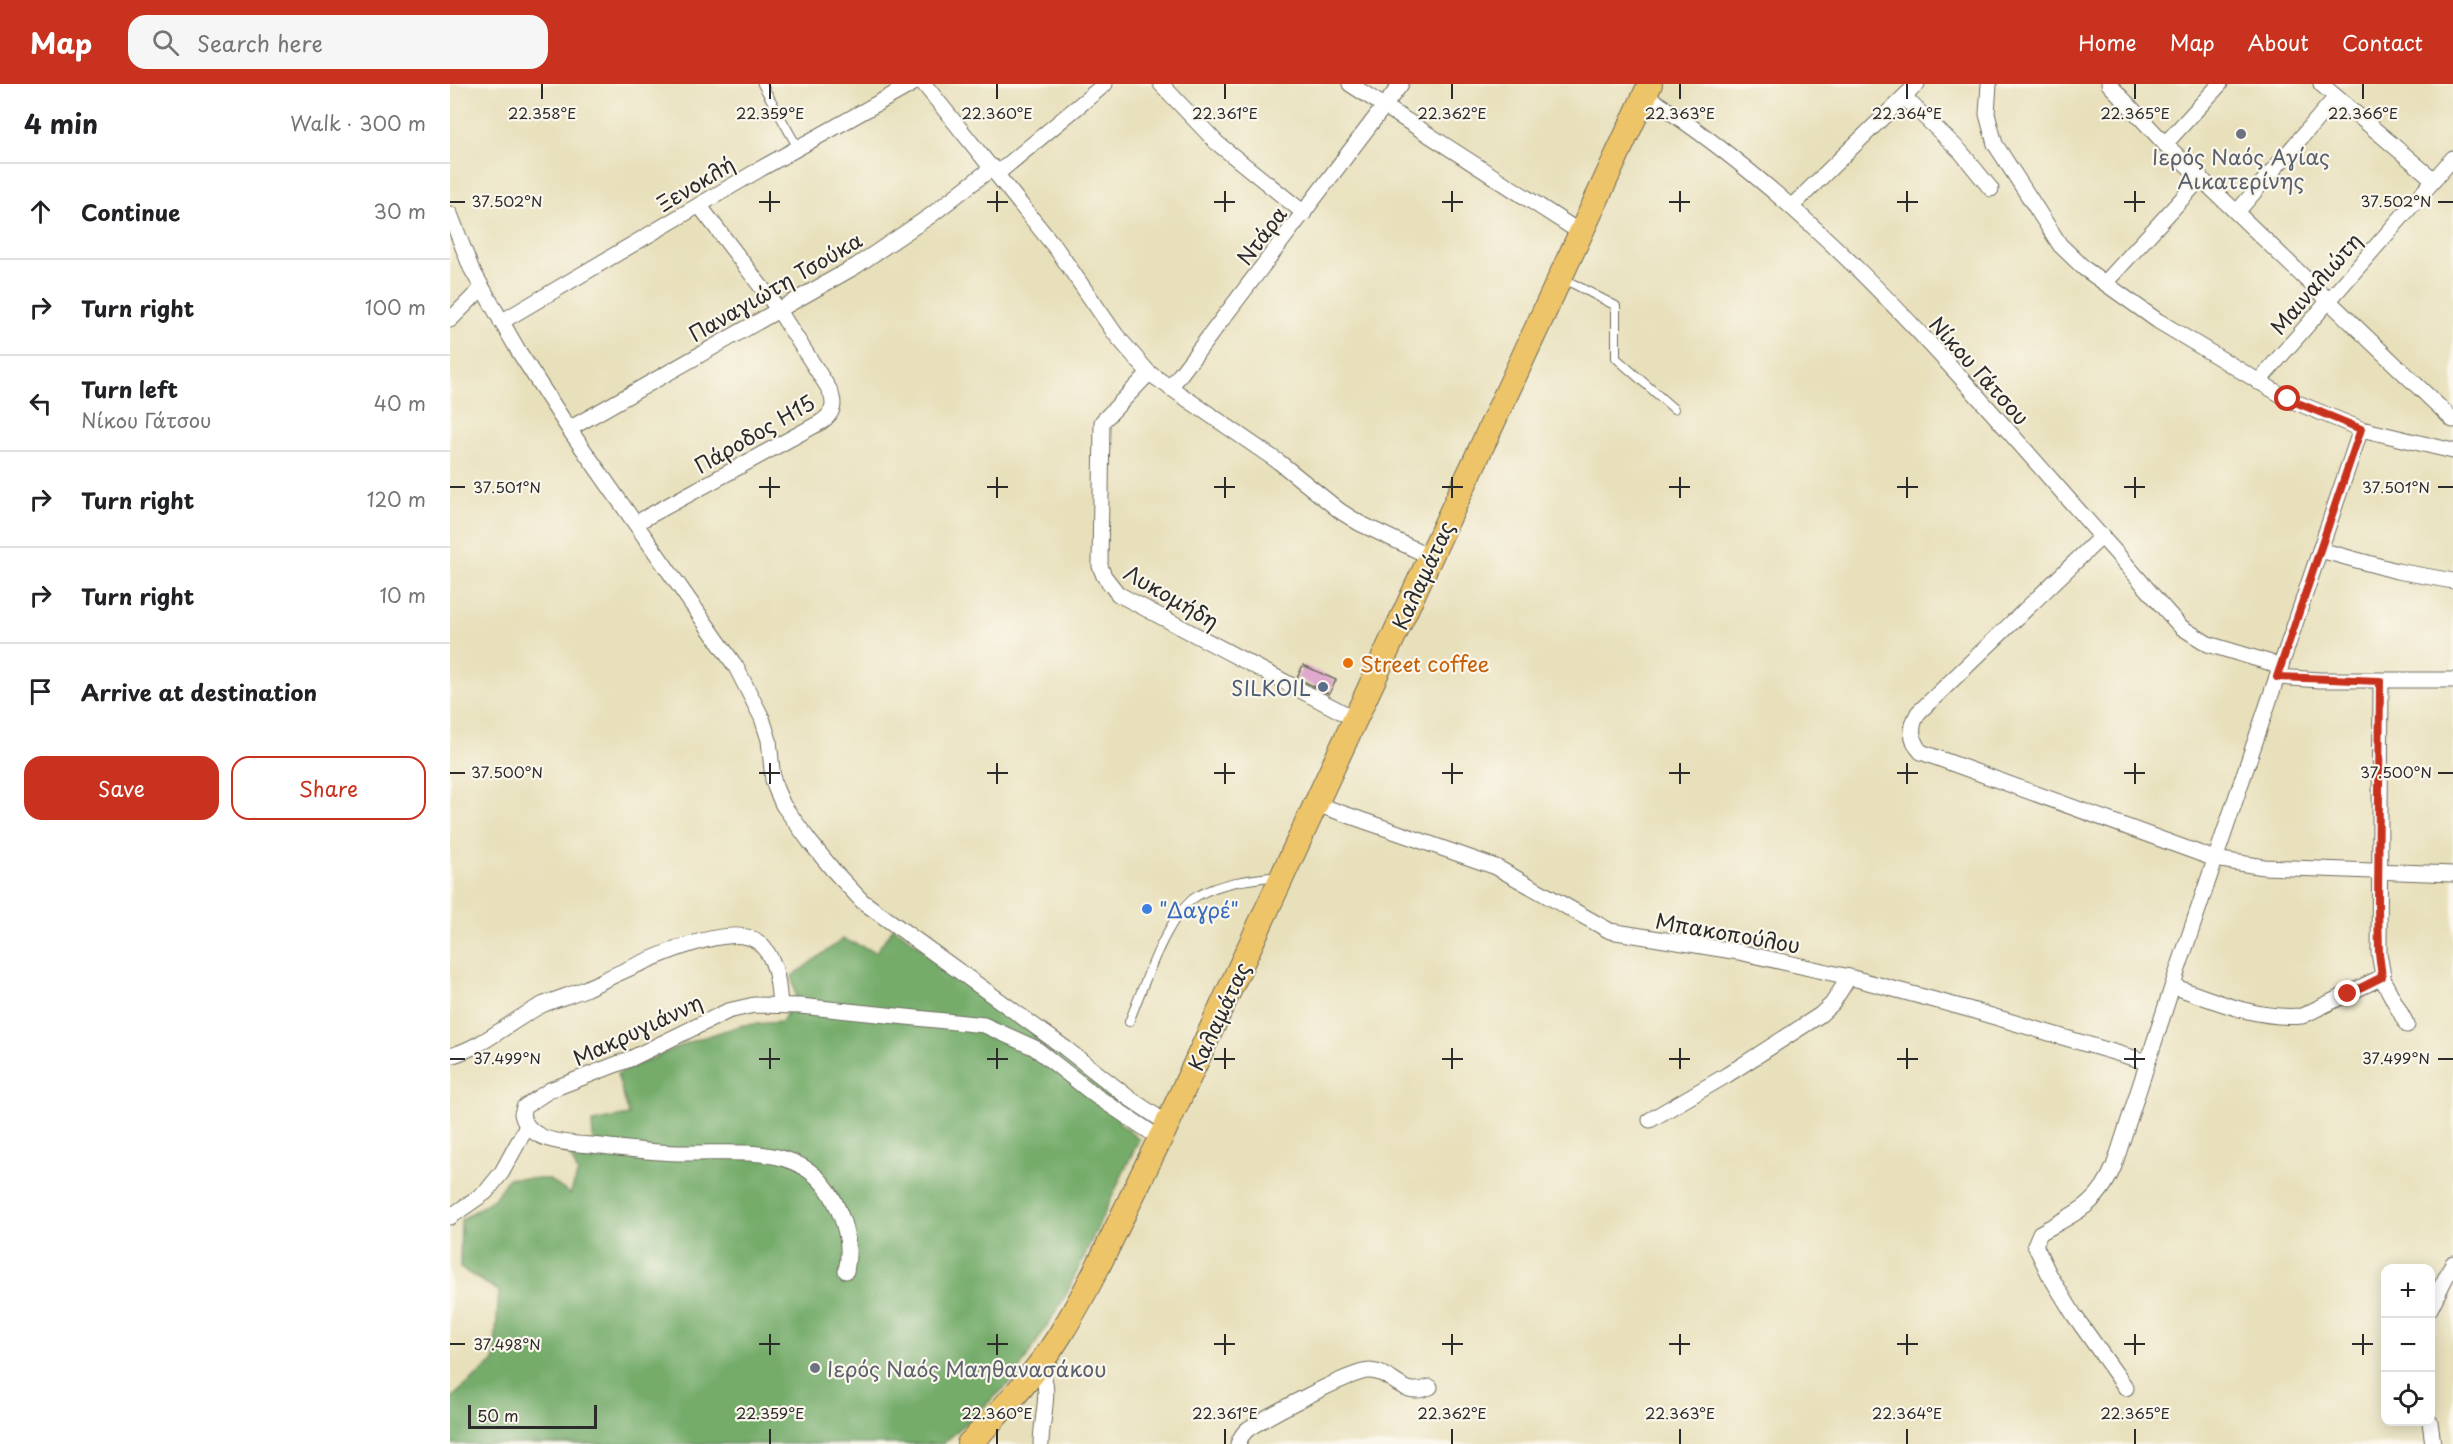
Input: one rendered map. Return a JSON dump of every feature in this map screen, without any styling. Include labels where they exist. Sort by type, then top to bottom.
[{"type":"main road","name":"Καλαμάτας","points":[[969,1444],[1011,1401],[1039,1365],[1059,1336],[1098,1267],[1164,1131],[1648,89]]},
{"type":"street","name":"Ξενοκλή","points":[[501,322],[798,147],[912,84]]},
{"type":"street","points":[[924,84],[995,170],[1058,251],[1116,335],[1149,373],[1260,448],[1340,511],[1359,523],[1431,556]]},
{"type":"street","name":"Παναγιώτη Τσούκα","points":[[569,429],[856,266],[995,170],[1105,84]]},
{"type":"street","points":[[1161,84],[1217,143],[1304,213]]},
{"type":"street","points":[[1350,84],[1581,233]]},
{"type":"street","name":"Ντάρα","points":[[1170,388],[1401,84]]},
{"type":"street","points":[[1792,206],[1917,84]]},
{"type":"street","points":[[1989,84],[1987,114],[1992,137],[2060,246],[2085,269],[2158,321],[2258,382],[2306,408],[2361,429],[2453,451]]},
{"type":"street","points":[[2109,84],[2165,144],[2453,420]]},
{"type":"street","points":[[2165,144],[2220,84]]},
{"type":"street","points":[[2321,84],[2434,180]]},
{"type":"street","name":"Νίκου Γάτσου","points":[[1648,89],[1792,206],[1858,267],[2102,536],[2166,610],[2191,634],[2208,644],[2279,672],[2380,681],[2453,680]]},
{"type":"street","points":[[1904,97],[1961,152],[1991,189]]},
{"type":"street","points":[[2237,212],[2336,97]]},
{"type":"street","name":"Μαιναλιώτη","points":[[2258,382],[2453,158]]},
{"type":"street","points":[[2105,283],[2201,178]]},
{"type":"street","name":"Πάροδος Η15","points":[[636,523],[830,416],[834,399],[778,309],[699,205]]},
{"type":"street","points":[[450,214],[471,268],[501,322],[569,429],[736,667],[765,729],[776,789],[795,821],[833,870],[862,901],[1065,1048],[1129,1098],[1164,1131]]},
{"type":"street","points":[[450,320],[482,288]]},
{"type":"street","name":"Λυκομήδη","points":[[1149,373],[1102,422],[1100,566],[1104,576],[1118,594],[1355,719]]},
{"type":"street","points":[[2126,1388],[2074,1315],[2049,1274],[2035,1245],[2040,1233],[2090,1204],[2106,1184],[2361,429]]},
{"type":"street","points":[[2102,536],[1918,713],[1912,724],[1914,745],[1921,752],[2215,859],[2264,867],[2453,874]]},
{"type":"street","points":[[2320,550],[2397,571],[2453,581]]},
{"type":"street","points":[[2380,681],[2379,953],[2382,977],[2407,1025]]},
{"type":"street","name":"Μπακοπούλου","points":[[1316,804],[1496,867],[1610,931],[1749,954],[1849,977],[1968,1009],[2147,1062]]},
{"type":"street","points":[[450,1056],[482,1043],[543,1005],[685,946],[725,936],[756,941],[770,955],[776,970],[780,1005]]},
{"type":"street","points":[[1650,1120],[1727,1075],[1821,1015],[1832,1004],[1849,977]]},
{"type":"street","points":[[2173,986],[2236,1009],[2277,1017],[2291,1017],[2302,1016],[2382,977]]},
{"type":"street","name":"Μακρυγιάννη","points":[[527,1126],[522,1114],[524,1107],[550,1090],[630,1059],[728,1011],[754,1005],[780,1005],[984,1025],[1035,1048],[1096,1096],[1164,1131]]},
{"type":"street","points":[[450,1217],[486,1192],[502,1172],[527,1126],[554,1140],[575,1145],[682,1153],[753,1152],[788,1160],[817,1176],[836,1204],[848,1244],[849,1255],[846,1271]]},
{"type":"street","points":[[2435,1299],[2453,1263]]},
{"type":"street","points":[[1039,1365],[1044,1373],[1046,1386],[1041,1444]]},
{"type":"street","points":[[1238,1444],[1248,1429],[1359,1372],[1377,1372],[1408,1389],[1430,1388]]},
{"type":"street","points":[[2431,1426],[2433,1444]]},
{"type":"lane","points":[[762,84],[798,147]]},
{"type":"lane","points":[[1561,277],[1616,306],[1616,358],[1674,410]]},
{"type":"lane","points":[[1129,1022],[1173,920],[1196,896],[1251,879],[1283,875]]},
{"type":"green space","points":[[894,927],[1121,1097],[1119,1123],[1139,1139],[1065,1297],[1012,1381],[943,1444],[450,1444],[450,1399],[494,1361],[499,1291],[460,1268],[461,1220],[494,1199],[508,1178],[548,1179],[570,1194],[578,1173],[567,1149],[594,1152],[592,1122],[629,1115],[617,1074],[692,1041],[743,1025],[782,1022],[796,996],[792,976],[843,939],[876,952]]},
{"type":"building","points":[[1303,665],[1336,680],[1329,694],[1297,678]]},
{"type":"place","name":"Ιερός Ναός Αγίας Αικατερίνης","points":[[2241,134]]},
{"type":"place","name":"Street coffee","points":[[1348,663]]},
{"type":"place","name":"SILKOIL","points":[[1323,687]]},
{"type":"place","name":"\"Δαγρέ\"","points":[[1147,909]]},
{"type":"place","name":"Ιερός Ναός Μαηθανασάκου","points":[[815,1368]]},
{"type":"route","points":[[2288,399],[2361,429],[2277,677],[2380,681],[2378,906],[2382,977],[2348,994]]}]
